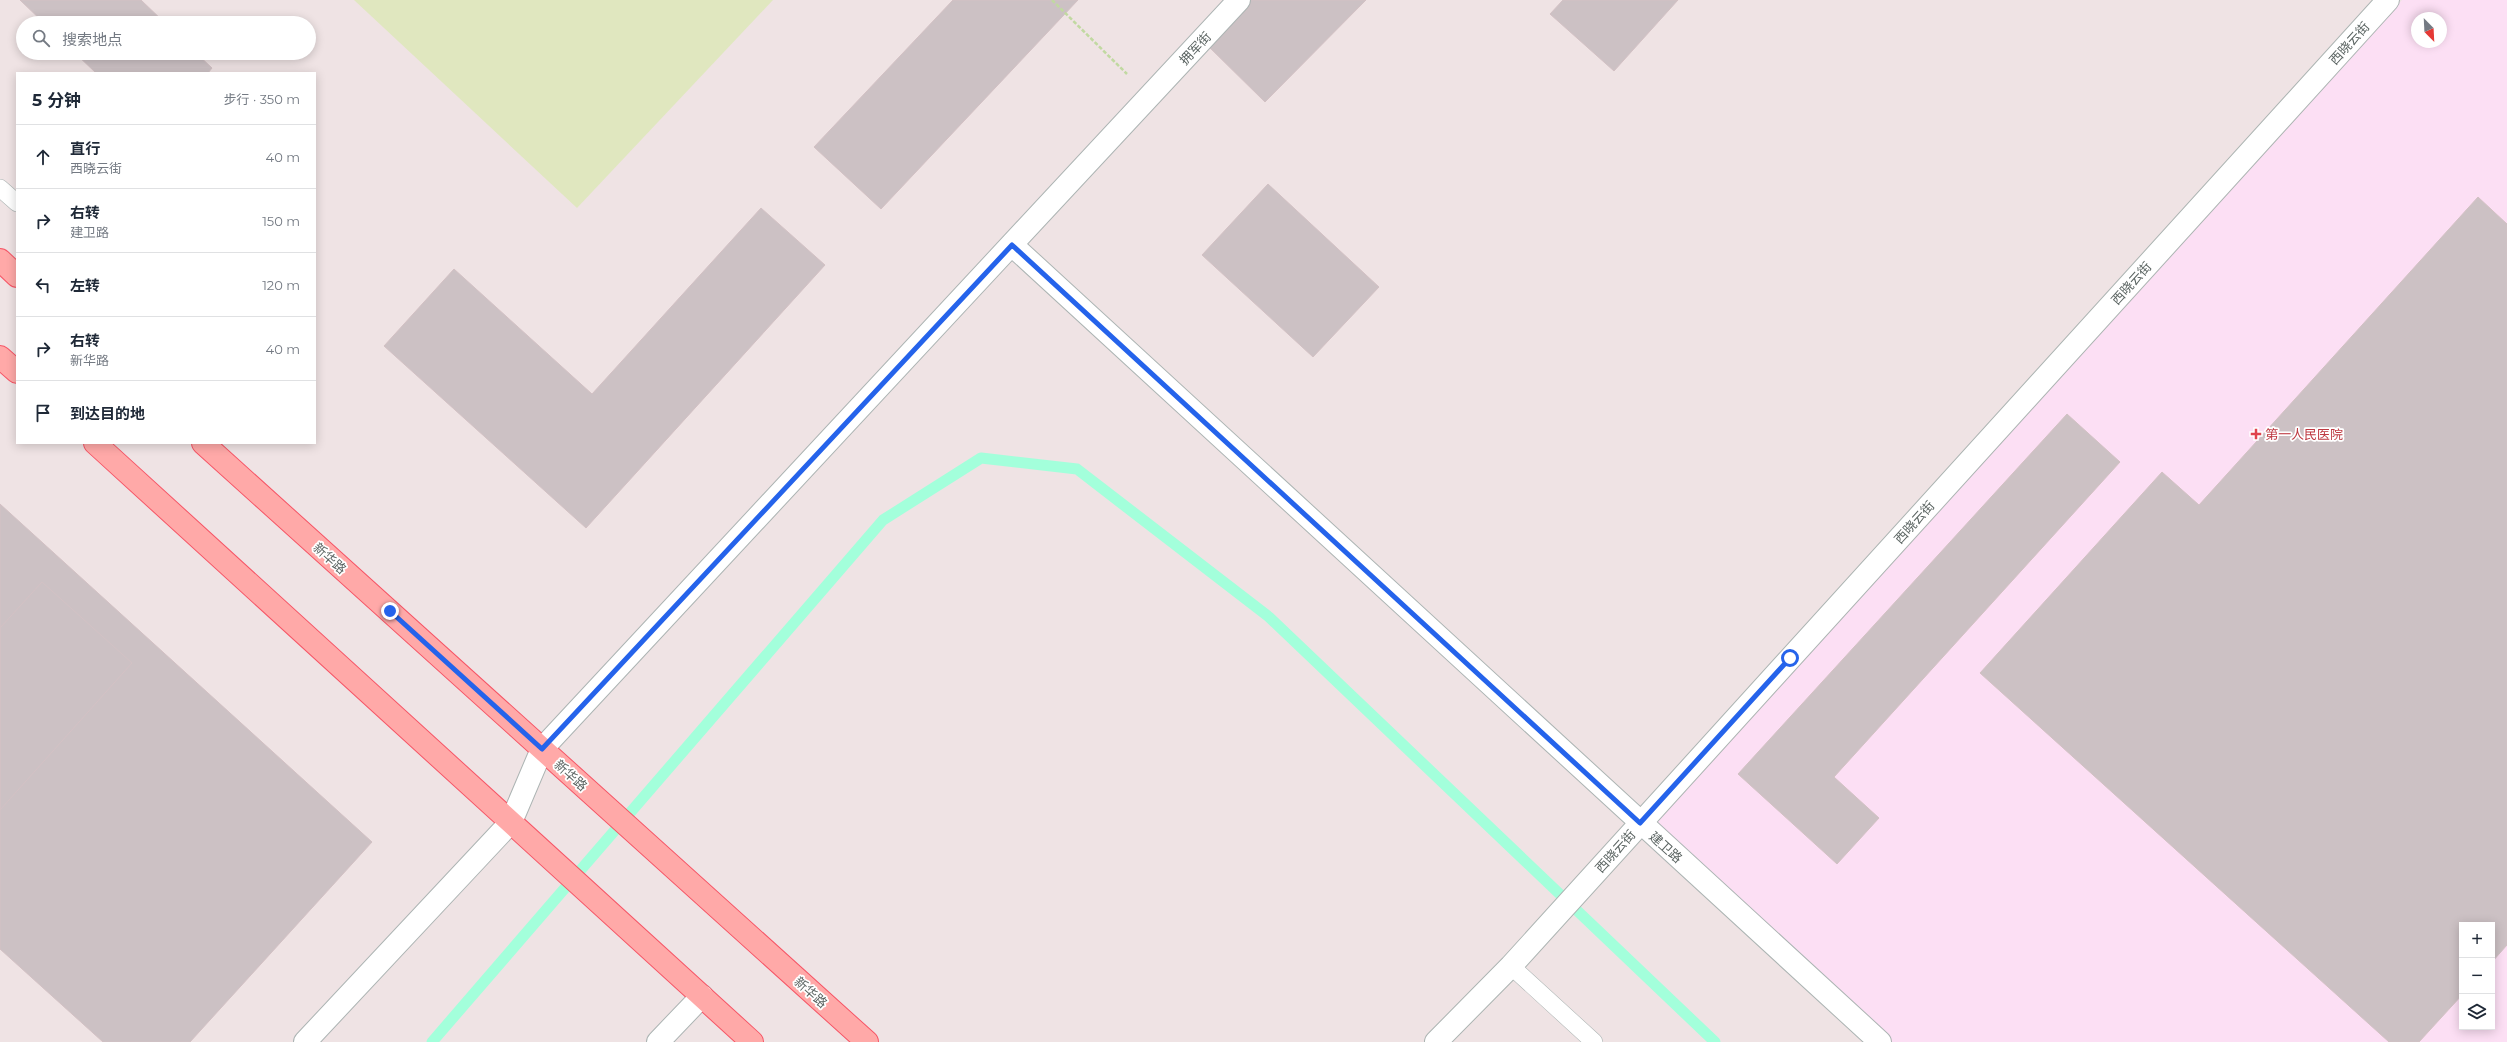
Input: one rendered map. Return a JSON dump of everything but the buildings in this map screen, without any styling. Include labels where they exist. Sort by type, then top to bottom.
[{"type":"main road","points":[[0,260],[16,275]]},
{"type":"main road","points":[[0,357],[16,371]]},
{"type":"main road","points":[[96,444],[752,1042]]},
{"type":"main road","name":"新华路","points":[[209,446],[867,1042]]},
{"type":"street","name":"拥军街","points":[[511,822],[542,749],[1239,0]]},
{"type":"street","name":"西晓云街","points":[[1436,1042],[1511,966],[2388,0]]},
{"type":"street","name":"建卫路","points":[[1012,245],[1880,1042]]},
{"type":"street","points":[[305,1042],[511,822]]},
{"type":"street","points":[[658,1042],[702,996]]},
{"type":"lane","points":[[0,188],[16,202]]},
{"type":"lane","points":[[1511,966],[1594,1042]]},
{"type":"path","points":[[1052,0],[1150,97]]},
{"type":"shaded area","name":"第一人民医院","points":[[2402,0],[2507,0],[2507,1042],[1885,1042],[1647,825]]},
{"type":"green space","points":[[354,0],[773,0],[577,208]]},
{"type":"waterway","points":[[432,1042],[883,520],[981,458],[1077,469],[1269,617],[1715,1042]]},
{"type":"place","name":"第一人民医院","points":[[2256,434]]},
{"type":"route","points":[[390,611],[542,749],[1012,245],[1640,823],[1790,658]]}]
